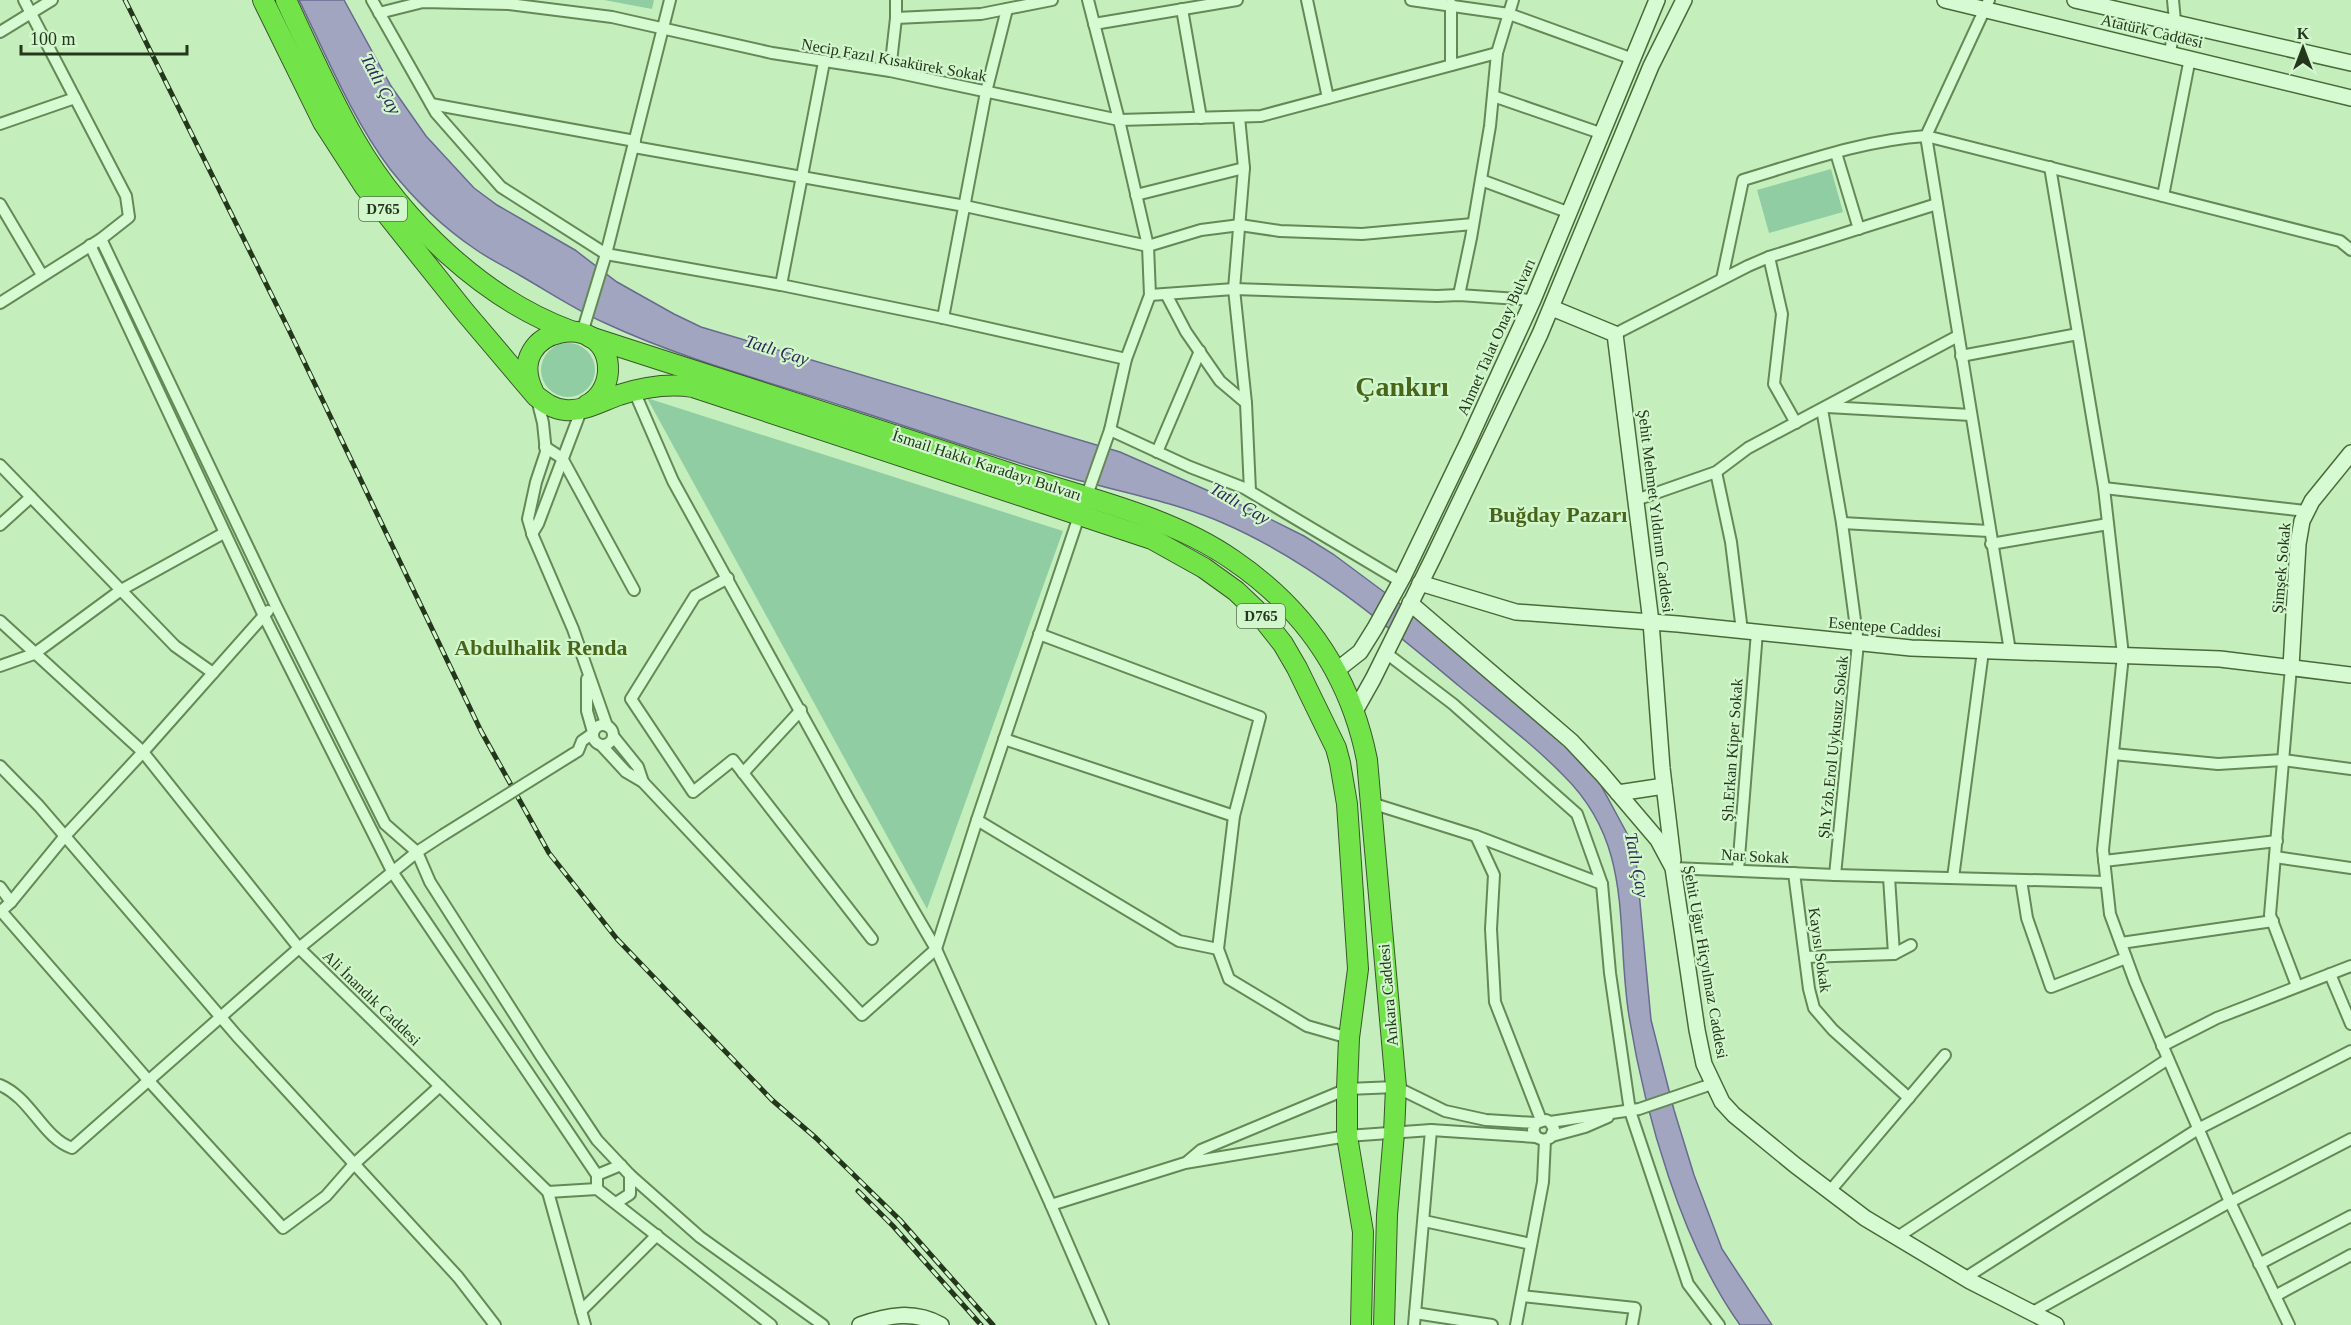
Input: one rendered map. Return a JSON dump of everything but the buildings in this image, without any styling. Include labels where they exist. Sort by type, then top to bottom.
[{"type":"highway","name":"D765","points":[[262,0],[323,122],[365,187],[464,311],[536,396]]},
{"type":"highway","name":"İsmail Hakkı Karadayı Bulvarı","points":[[286,0],[356,140],[372,166],[428,235],[456,261],[505,298],[547,321],[582,330],[1085,501],[1181,531],[1232,559],[1285,603],[1323,648],[1337,670]]},
{"type":"highway","points":[[582,330],[597,343],[607,360],[607,379],[599,396],[582,408],[564,410],[554,408],[536,396],[528,377],[528,367],[535,348],[551,334],[582,330]]},
{"type":"highway","name":"D765","points":[[582,408],[634,391],[668,385],[693,387],[1085,501],[1189,559],[1227,584],[1247,600],[1269,625],[1289,653],[1336,748],[1347,804],[1358,969],[1349,1038],[1347,1136],[1363,1232],[1361,1325]]},
{"type":"highway","name":"Ankara Caddesi","points":[[1337,670],[1355,711],[1367,760],[1396,1087],[1387,1215],[1384,1325]]},
{"type":"street","points":[[0,303],[101,239],[129,217],[126,196],[24,0]]},
{"type":"street","points":[[0,32],[52,0]]},
{"type":"street","points":[[372,0],[436,113],[501,187],[606,254],[781,285],[943,318],[1125,360]]},
{"type":"street","points":[[582,330],[606,254],[670,0]]},
{"type":"street","points":[[890,72],[896,0]]},
{"type":"street","points":[[896,18],[981,14],[1052,0]]},
{"type":"street","points":[[587,673],[587,711],[594,741],[626,772],[644,782],[862,1015],[936,949],[976,820],[1110,430],[1125,360],[1150,295],[1148,246],[1088,0]]},
{"type":"street","points":[[1094,24],[1188,5],[1237,0]]},
{"type":"street","points":[[1307,0],[1328,98]]},
{"type":"street","points":[[1411,0],[1509,14],[1633,59]]},
{"type":"street","points":[[1459,295],[1481,180],[1497,53],[1513,0]]},
{"type":"street","name":"Ahmet Talat Onay Bulvarı","points":[[1337,670],[1360,652],[1397,588],[1533,300],[1657,0]]},
{"type":"street","points":[[1355,711],[1494,434],[1552,308],[1646,76],[1684,0]]},
{"type":"street","name":"Atatürk Caddesi","points":[[1945,0],[1988,4],[2170,53],[2351,98]]},
{"type":"street","name":"Atatürk Caddesi","points":[[2075,0],[2351,63]]},
{"type":"street","points":[[2170,53],[2175,21],[2173,0]]},
{"type":"street","name":"Necip Fazıl Kısakürek Sokak","points":[[379,13],[423,2],[508,4],[612,17],[772,53],[890,72],[1119,120],[1261,116],[1497,53]]},
{"type":"street","points":[[1451,4],[1451,65]]},
{"type":"street","points":[[1988,4],[1926,136],[2010,651]]},
{"type":"street","points":[[1188,5],[1202,118]]},
{"type":"street","points":[[943,318],[986,92],[1006,9]]},
{"type":"street","points":[[2163,196],[2190,58]]},
{"type":"street","points":[[781,285],[824,62]]},
{"type":"street","points":[[1493,96],[1603,134]]},
{"type":"street","points":[[0,124],[75,98]]},
{"type":"street","points":[[431,104],[802,178],[965,206],[1148,246],[1201,230],[1240,225],[1280,231],[1362,234],[1473,224]]},
{"type":"street","points":[[1239,117],[1244,168],[1234,289],[1246,403],[1250,491]]},
{"type":"street","points":[[1722,279],[1743,180],[1895,138],[1926,136],[2340,241],[2351,250]]},
{"type":"street","points":[[1836,153],[1859,229]]},
{"type":"street","points":[[2050,167],[2104,488],[2123,655],[2103,850],[2110,914],[2162,1046],[2198,1129],[2289,1325]]},
{"type":"street","points":[[1136,195],[1244,168]]},
{"type":"street","points":[[1481,180],[1570,213]]},
{"type":"street","points":[[0,204],[42,275]]},
{"type":"street","points":[[1552,308],[1615,334],[1768,257],[1937,204]]},
{"type":"street","points":[[101,239],[276,606],[385,824],[417,852],[430,882],[597,1140],[630,1175],[700,1237],[823,1325]]},
{"type":"street","points":[[90,245],[263,614],[393,873],[597,1175],[597,1189]]},
{"type":"street","points":[[1768,257],[1782,314],[1774,384],[1796,423]]},
{"type":"street","points":[[1150,295],[1234,289],[1459,295],[1533,300]]},
{"type":"street","points":[[1166,294],[1186,332],[1220,381],[1246,403]]},
{"type":"street","name":"Şehit Mehmet Yıldırım Caddesi","points":[[1615,334],[1652,622],[1664,786],[1674,868]]},
{"type":"street","points":[[1961,356],[2078,334]]},
{"type":"street","points":[[1636,500],[1716,472],[1748,448],[1958,336]]},
{"type":"street","points":[[1157,452],[1200,351]]},
{"type":"street","points":[[634,391],[673,481],[849,800],[936,949],[1103,1325]]},
{"type":"street","points":[[536,396],[543,423],[546,452],[536,482],[528,519],[532,534],[573,629],[587,673],[602,706],[607,726],[638,767],[644,782]]},
{"type":"street","points":[[532,534],[538,524],[582,408]]},
{"type":"street","points":[[1824,408],[1971,415]]},
{"type":"street","name":"Şh.Yzb.Erol Uykusuz Sokak","points":[[1824,408],[1858,643],[1835,875]]},
{"type":"street","points":[[1110,430],[1250,491],[1397,588]]},
{"type":"street","points":[[545,447],[562,458],[634,590]]},
{"type":"street","name":"Şimşek Sokak","points":[[2291,667],[2298,544],[2306,511],[2351,453]]},
{"type":"street","points":[[0,465],[175,646],[213,673]]},
{"type":"street","name":"Şh.Erkan Kiper Sokak","points":[[1716,472],[1749,632],[1738,870]]},
{"type":"street","points":[[2104,488],[2306,511]]},
{"type":"street","points":[[0,525],[31,497]]},
{"type":"street","points":[[1842,523],[1989,531]]},
{"type":"street","points":[[1991,544],[2108,524]]},
{"type":"street","points":[[0,666],[34,654],[121,590],[224,533]]},
{"type":"street","points":[[728,578],[695,596],[632,699],[693,792],[733,760],[872,939]]},
{"type":"street","name":"Esentepe Caddesi","points":[[1420,583],[1516,612],[1652,622],[1858,643],[1983,651],[2200,658],[2351,675]]},
{"type":"street","name":"Şehit Uğur Hiçyılmaz Caddesi","points":[[1409,605],[1571,741],[1658,840],[1674,868],[1696,1030],[1704,1064],[1722,1102],[1734,1115],[1865,1218],[1965,1278],[2056,1325]]},
{"type":"street","points":[[276,606],[263,614],[143,752],[65,836],[11,902],[0,911],[149,1081],[283,1228],[326,1196],[354,1164],[440,1086]]},
{"type":"street","name":"Ali İnandık Caddesi","points":[[0,621],[143,752],[299,948],[548,1192]]},
{"type":"street","points":[[1039,634],[1260,717],[1234,816],[1218,949],[1229,979],[1307,1026],[1349,1038]]},
{"type":"street","points":[[1388,648],[1577,814],[1602,884],[1610,973],[1634,1110],[1688,1284],[1719,1325]]},
{"type":"street","points":[[1953,878],[1983,651]]},
{"type":"street","points":[[2291,667],[2270,915],[2297,986]]},
{"type":"street","points":[[743,773],[801,710]]},
{"type":"street","points":[[576,752],[582,741],[599,726],[607,726]]},
{"type":"street","points":[[0,1085],[24,1101],[62,1144],[72,1148],[299,948],[417,852],[576,752],[589,751],[609,744],[613,736]]},
{"type":"street","points":[[1004,739],[1234,816]]},
{"type":"street","points":[[2113,754],[2218,764],[2283,760],[2351,769]]},
{"type":"street","points":[[0,766],[65,836],[221,1017],[458,1277],[495,1325]]},
{"type":"street","points":[[1618,793],[1664,786]]},
{"type":"street","points":[[1371,803],[1476,836],[1602,884]]},
{"type":"street","points":[[976,820],[1179,941],[1218,949]]},
{"type":"street","points":[[1476,836],[1494,875],[1491,929],[1495,1002],[1542,1122],[1554,1129],[1544,1138],[1543,1182],[1516,1325]]},
{"type":"street","points":[[2104,861],[2277,841]]},
{"type":"street","points":[[2275,857],[2351,868]]},
{"type":"street","name":"Nar Sokak","points":[[1674,868],[1889,877],[2106,882]]},
{"type":"street","name":"Kayısı Sokak","points":[[1794,873],[1811,1000],[1820,1016],[1909,1098]]},
{"type":"street","points":[[1889,877],[1894,954]]},
{"type":"street","points":[[2021,880],[2027,918],[2051,987],[2126,958]]},
{"type":"street","points":[[0,887],[11,902]]},
{"type":"street","points":[[2121,943],[2272,921]]},
{"type":"street","points":[[1805,957],[1894,954],[1911,945]]},
{"type":"street","points":[[2162,1046],[2217,1018],[2351,966]]},
{"type":"street","points":[[2330,974],[2351,1024]]},
{"type":"street","points":[[1965,1278],[2198,1129],[2351,1051]]},
{"type":"street","points":[[1830,1191],[1945,1055]]},
{"type":"street","points":[[1896,1238],[2168,1059]]},
{"type":"street","points":[[1185,1163],[1201,1150],[1347,1089],[1396,1087],[1445,1111],[1486,1120],[1542,1122],[1634,1110],[1712,1084]]},
{"type":"street","points":[[1051,1204],[1185,1163],[1347,1136],[1431,1130],[1544,1138],[1585,1127],[1616,1113]]},
{"type":"street","points":[[1542,1122],[1533,1130],[1544,1138]]},
{"type":"street","points":[[1414,1325],[1431,1130]]},
{"type":"street","points":[[2031,1313],[2230,1202],[2351,1139]]},
{"type":"street","points":[[597,1175],[621,1165]]},
{"type":"street","points":[[616,1203],[630,1194],[630,1175]]},
{"type":"street","points":[[585,1325],[548,1192],[597,1189],[771,1325]]},
{"type":"street","points":[[2259,1264],[2351,1216]]},
{"type":"street","points":[[1424,1221],[1531,1244]]},
{"type":"street","points":[[581,1311],[657,1235]]},
{"type":"street","points":[[2275,1296],[2351,1255]]},
{"type":"street","points":[[1522,1296],[1635,1308],[1632,1325]]},
{"type":"street","points":[[1416,1313],[1492,1325]]},
{"type":"street","points":[[860,1325],[880,1317],[907,1315],[941,1325]]},
{"type":"green space","points":[[604,0],[654,0],[652,9]]},
{"type":"green space","points":[[1831,169],[1843,212],[1769,233],[1757,190]]},
{"type":"green space","points":[[568,343],[578,345],[587,351],[593,360],[595,370],[593,380],[587,389],[578,395],[568,397],[558,395],[549,389],[543,380],[541,370],[543,360],[549,351],[558,345]]},
{"type":"green space","points":[[647,398],[1063,531],[927,909]]},
{"type":"water","name":"Tatlı Çay","points":[[299,0],[344,0],[391,86],[426,136],[474,188],[497,205],[575,250],[617,282],[701,327],[1120,452],[1252,510],[1304,536],[1333,554],[1415,615],[1564,744],[1598,780],[1630,839],[1636,860],[1651,1020],[1674,1110],[1694,1175],[1722,1249],[1772,1325],[1740,1325],[1719,1293],[1684,1218],[1656,1136],[1636,1054],[1629,1016],[1618,889],[1612,859],[1602,831],[1587,803],[1539,752],[1347,596],[1287,556],[1255,538],[1223,523],[1167,503],[1014,461],[664,348],[594,318],[486,256],[463,241],[441,222],[419,202],[390,169],[352,108]]},
{"type":"railway","points":[[125,0],[288,328],[481,731],[549,853],[617,939],[772,1100],[816,1138],[900,1220],[993,1325]]},
{"type":"railway","points":[[858,1191],[893,1226],[981,1325]]},
{"type":"district","name":"Çankırı","points":[[1402,386]]},
{"type":"district","name":"Buğday Pazarı","points":[[1558,514]]},
{"type":"district","name":"Abdulhalik Renda","points":[[541,647]]}]
